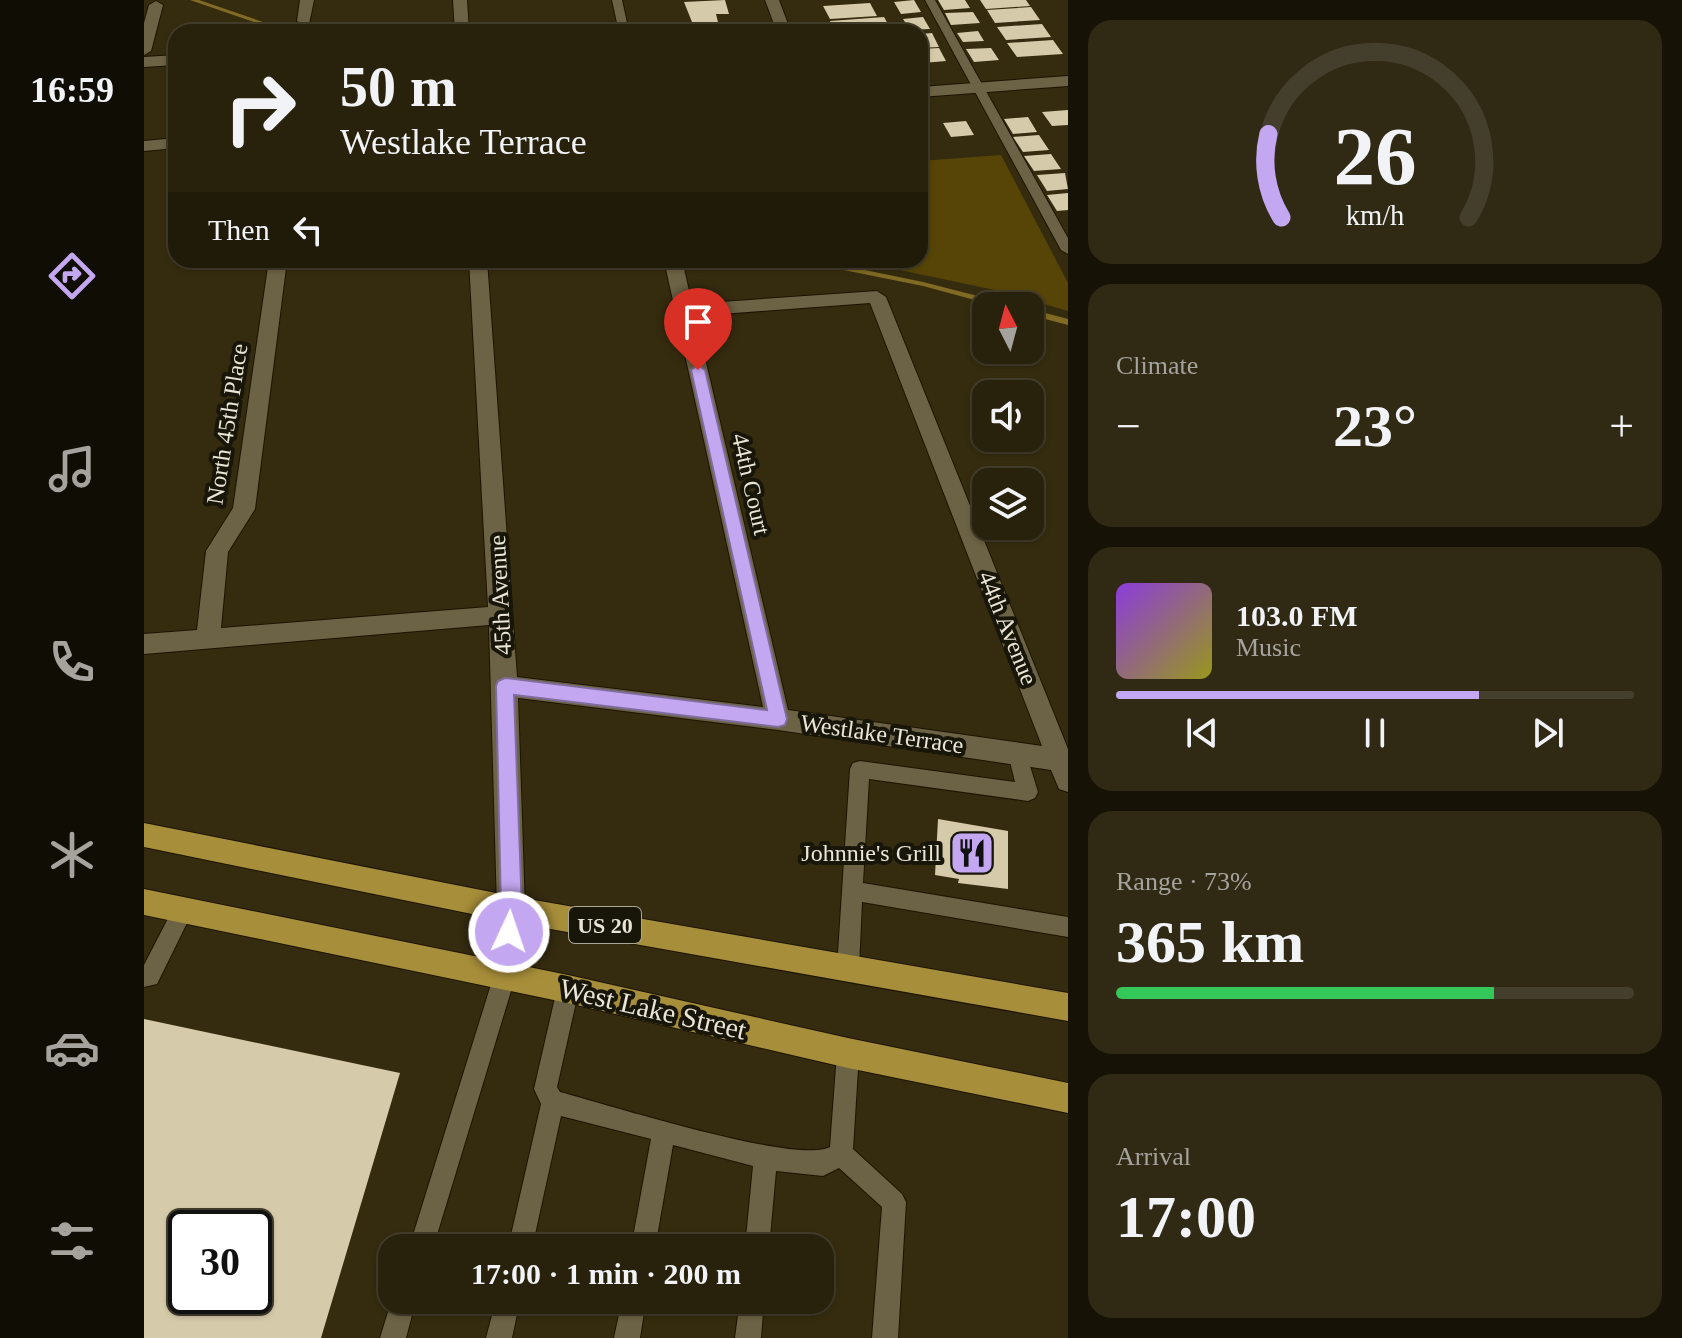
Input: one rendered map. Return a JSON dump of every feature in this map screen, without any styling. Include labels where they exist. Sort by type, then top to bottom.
[{"type":"main road","name":"US 20","points":[[144,835],[511,909],[1068,1007]]},
{"type":"main road","name":"West Lake Street","points":[[144,902],[568,989],[848,1053],[1068,1098]]},
{"type":"street","points":[[304,21],[307,0]]},
{"type":"street","points":[[460,0],[462,24]]},
{"type":"street","points":[[772,0],[781,24]]},
{"type":"street","points":[[144,51],[156,5]]},
{"type":"street","points":[[144,62],[168,60]]},
{"type":"street","points":[[928,91],[1068,81]]},
{"type":"street","points":[[144,146],[168,144]]},
{"type":"street","name":"North 45th Place","points":[[208,638],[217,551],[244,509],[277,268]]},
{"type":"street","name":"45th Avenue","points":[[479,268],[505,686],[511,909],[504,978]]},
{"type":"street","name":"44th Court","points":[[675,268],[778,719]]},
{"type":"street","name":"44th Avenue","points":[[685,311],[877,297],[1065,767]]},
{"type":"street","points":[[144,644],[501,615]]},
{"type":"street","name":"Westlake Terrace","points":[[505,686],[778,719],[1017,753],[1065,767]]},
{"type":"lane","points":[[617,0],[622,24]]},
{"type":"lane","points":[[930,0],[1068,250]]},
{"type":"lane","points":[[848,968],[860,769],[1028,792],[1017,753]]},
{"type":"lane","points":[[853,891],[1068,927]]},
{"type":"lane","points":[[144,976],[149,977],[182,912]]},
{"type":"lane","points":[[425,1234],[504,978]]},
{"type":"lane","points":[[568,989],[545,1089],[553,1102],[765,1158],[823,1164],[841,1154]]},
{"type":"lane","points":[[841,1154],[848,1053]]},
{"type":"lane","points":[[523,1234],[553,1102]]},
{"type":"lane","points":[[646,1234],[664,1133]]},
{"type":"lane","points":[[841,1154],[894,1202],[885,1338]]},
{"type":"lane","points":[[758,1234],[765,1158]]},
{"type":"lane","points":[[393,1338],[400,1314]]},
{"type":"lane","points":[[499,1338],[505,1314]]},
{"type":"lane","points":[[627,1338],[631,1314]]},
{"type":"lane","points":[[748,1338],[751,1314]]},
{"type":"shaded area","points":[[1001,155],[1068,283],[1068,311],[1044,304],[1044,292],[1004,292],[891,268],[928,268],[928,160]]},
{"type":"building","points":[[725,0],[729,14],[716,14],[718,24],[693,24],[684,2]]},
{"type":"building","points":[[914,0],[921,12],[901,14],[894,2]]},
{"type":"building","points":[[938,0],[965,0],[970,8],[944,10]]},
{"type":"building","points":[[980,0],[1026,0],[1030,6],[986,9]]},
{"type":"building","points":[[870,3],[877,16],[830,19],[823,6]]},
{"type":"building","points":[[1031,7],[1040,20],[995,23],[987,10]]},
{"type":"building","points":[[973,12],[980,23],[951,25],[945,13]]},
{"type":"building","points":[[884,17],[888,24],[831,24],[830,21]]},
{"type":"building","points":[[923,17],[927,24],[906,24],[903,19]]},
{"type":"building","points":[[1042,24],[1051,37],[1006,40],[997,27]]},
{"type":"building","points":[[978,31],[984,41],[963,42],[957,33]]},
{"type":"building","points":[[928,33],[932,33],[939,47],[928,48]]},
{"type":"building","points":[[1053,40],[1063,54],[1017,57],[1007,43]]},
{"type":"building","points":[[939,48],[946,61],[928,63],[928,49]]},
{"type":"building","points":[[991,48],[999,60],[974,62],[966,49]]},
{"type":"building","points":[[1068,110],[1068,125],[1052,126],[1042,112]]},
{"type":"building","points":[[1028,117],[1037,132],[1013,134],[1004,119]]},
{"type":"building","points":[[966,121],[974,135],[951,137],[943,123]]},
{"type":"building","points":[[1039,135],[1049,150],[1023,152],[1013,137]]},
{"type":"building","points":[[1051,154],[1061,169],[1034,171],[1024,156]]},
{"type":"building","points":[[1065,173],[1068,189],[1047,191],[1037,175]]},
{"type":"building","points":[[1068,193],[1068,210],[1057,211],[1047,195]]},
{"type":"building","name":"Johnnie's Grill","points":[[938,819],[1008,831],[1008,889],[958,883],[959,879],[935,875]]},
{"type":"building","points":[[144,1019],[400,1073],[321,1338],[144,1338]]},
{"type":"waterway","points":[[193,0],[265,24]]},
{"type":"waterway","points":[[844,268],[972,297]]},
{"type":"waterway","points":[[1044,316],[1068,322]]},
{"type":"place","name":"Johnnie's Grill","points":[[972,853]]},
{"type":"route","points":[[509,932],[505,686],[778,719],[698,370]]}]
